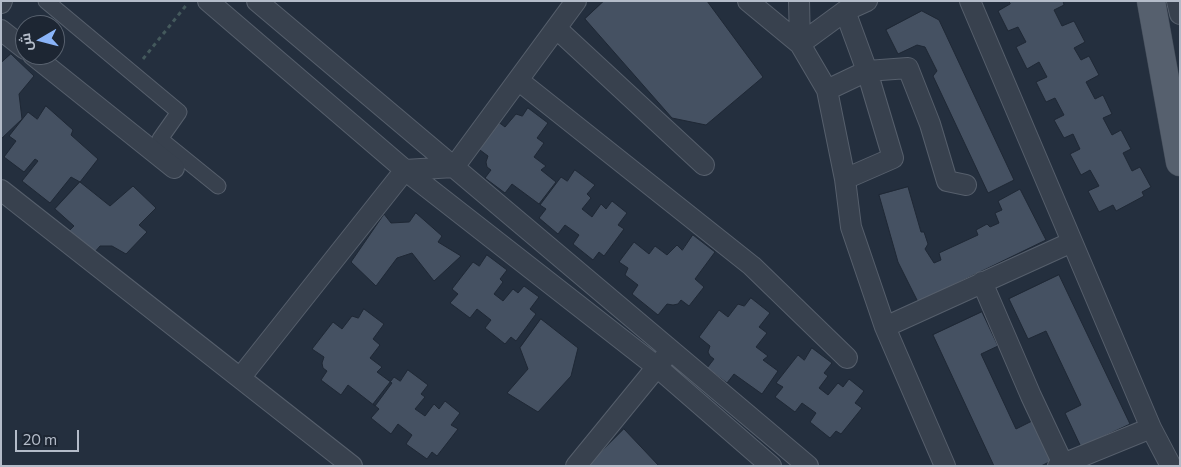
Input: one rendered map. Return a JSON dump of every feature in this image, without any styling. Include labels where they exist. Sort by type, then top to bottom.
[{"type":"main road","points":[[1151,1],[1180,162]]},
{"type":"street","points":[[46,1],[179,112],[160,139],[218,186]]},
{"type":"street","points":[[208,1],[406,170],[657,367],[771,466]]},
{"type":"street","points":[[257,1],[808,466]]},
{"type":"street","points":[[454,167],[576,1]]},
{"type":"street","points":[[748,1],[800,44],[827,90],[845,179],[851,227],[886,326],[945,466]]},
{"type":"street","points":[[798,1],[800,44]]},
{"type":"street","points":[[800,44],[845,11],[867,1]]},
{"type":"street","points":[[970,1],[1151,428],[1171,466]]},
{"type":"street","points":[[1177,1],[1180,14]]},
{"type":"street","points":[[845,11],[867,71],[892,158],[845,179]]},
{"type":"street","points":[[556,28],[704,165]]},
{"type":"street","points":[[1,30],[15,41]]},
{"type":"street","points":[[45,65],[174,168]]},
{"type":"street","points":[[827,90],[867,71],[908,68],[930,124],[947,181],[966,185]]},
{"type":"street","points":[[518,80],[752,266],[847,358]]},
{"type":"street","points":[[240,378],[406,170],[454,167]]},
{"type":"street","points":[[1,190],[352,466]]},
{"type":"street","points":[[886,326],[1072,242]]},
{"type":"street","points":[[982,282],[1031,396],[1068,464],[1151,428]]},
{"type":"street","points":[[576,466],[671,350]]},
{"type":"path","points":[[132,73],[190,1]]},
{"type":"building","points":[[604,1],[707,1],[763,77],[706,125],[672,118],[585,19]]},
{"type":"building","points":[[1009,1],[1063,1],[1064,5],[1054,10],[1062,26],[1074,21],[1085,42],[1074,48],[1081,60],[1089,56],[1099,75],[1086,82],[1095,99],[1103,95],[1112,114],[1103,118],[1112,135],[1121,130],[1131,149],[1123,153],[1132,171],[1140,167],[1151,187],[1142,192],[1144,196],[1116,211],[1113,205],[1099,212],[1088,191],[1099,186],[1090,170],[1081,175],[1070,154],[1080,149],[1073,134],[1064,138],[1054,120],[1064,115],[1055,98],[1046,102],[1036,82],[1047,77],[1039,62],[1027,69],[1016,47],[1026,42],[1018,27],[1008,31],[998,11],[1010,4]]},
{"type":"building","points":[[922,11],[939,20],[1014,180],[988,193],[933,76],[937,71],[925,47],[917,45],[898,54],[886,30]]},
{"type":"building","points":[[11,54],[15,58],[15,65],[22,65],[34,76],[19,94],[22,119],[1,139],[1,63]]},
{"type":"building","points":[[46,106],[73,130],[71,135],[98,159],[80,182],[71,177],[50,203],[22,181],[38,161],[35,159],[24,172],[4,157],[16,141],[9,136],[28,112],[37,119]]},
{"type":"building","points":[[528,108],[548,123],[537,138],[544,143],[534,157],[546,166],[541,170],[556,182],[539,204],[512,184],[505,193],[485,178],[491,170],[487,167],[488,156],[476,147],[497,121],[505,127],[516,114],[522,116]]},
{"type":"building","points":[[575,170],[595,185],[587,194],[591,198],[582,209],[592,217],[601,204],[606,209],[612,201],[627,213],[618,225],[624,229],[604,256],[599,252],[593,260],[573,244],[579,235],[565,225],[558,234],[539,218],[546,209],[540,205],[561,177],[567,181]]},
{"type":"building","points":[[80,182],[110,206],[133,186],[156,208],[139,225],[147,232],[126,254],[112,246],[100,246],[94,253],[69,231],[74,226],[55,209]]},
{"type":"building","points":[[908,187],[921,232],[924,232],[928,244],[925,249],[934,263],[941,260],[939,253],[978,235],[976,230],[987,224],[990,227],[999,223],[995,213],[1002,210],[998,201],[1020,189],[1046,240],[918,302],[898,262],[879,195]]},
{"type":"building","points":[[416,213],[442,236],[438,242],[461,256],[434,281],[412,253],[397,258],[376,286],[351,262],[384,214],[391,223],[409,222]]},
{"type":"building","points":[[693,235],[715,252],[695,279],[704,287],[689,306],[681,300],[678,304],[667,304],[658,315],[632,294],[638,285],[625,275],[628,268],[619,262],[634,242],[649,254],[655,246],[667,255],[677,245],[682,250]]},
{"type":"building","points":[[487,255],[507,270],[500,279],[503,282],[494,294],[503,301],[513,289],[518,293],[524,286],[539,297],[530,309],[536,314],[516,341],[511,337],[505,344],[485,328],[491,320],[477,309],[470,318],[450,303],[458,294],[452,289],[473,262],[479,266]]},
{"type":"building","points":[[1059,275],[1130,424],[1081,447],[1065,413],[1081,405],[1046,331],[1028,339],[1009,299]]},
{"type":"building","points":[[751,298],[770,313],[759,327],[767,333],[756,347],[768,356],[763,360],[778,371],[762,394],[734,374],[727,383],[707,368],[714,359],[708,352],[710,346],[699,337],[719,310],[728,317],[738,304],[744,306]]},
{"type":"building","points":[[364,309],[384,324],[373,339],[380,345],[370,358],[382,367],[377,372],[392,383],[375,406],[348,385],[341,395],[321,380],[327,371],[323,368],[324,357],[312,349],[333,322],[342,329],[352,316],[358,318]]},
{"type":"building","points":[[982,312],[998,346],[981,354],[1016,429],[1034,420],[1053,460],[1041,466],[994,466],[933,335]]},
{"type":"building","points":[[541,319],[578,348],[571,376],[538,412],[507,393],[528,369],[520,348]]},
{"type":"building","points":[[812,348],[832,363],[824,373],[828,376],[819,388],[828,395],[838,383],[843,387],[849,379],[864,391],[855,403],[862,408],[841,434],[836,431],[830,438],[810,422],[816,413],[802,403],[795,412],[775,397],[783,387],[776,383],[798,355],[804,360]]},
{"type":"building","points":[[408,370],[428,385],[421,394],[425,397],[415,409],[425,416],[434,404],[439,409],[445,401],[460,413],[451,425],[458,429],[437,456],[432,452],[427,459],[406,444],[412,435],[398,424],[391,434],[371,418],[379,409],[373,404],[394,377],[400,381]]},
{"type":"building","points":[[624,429],[659,466],[587,466]]}]
